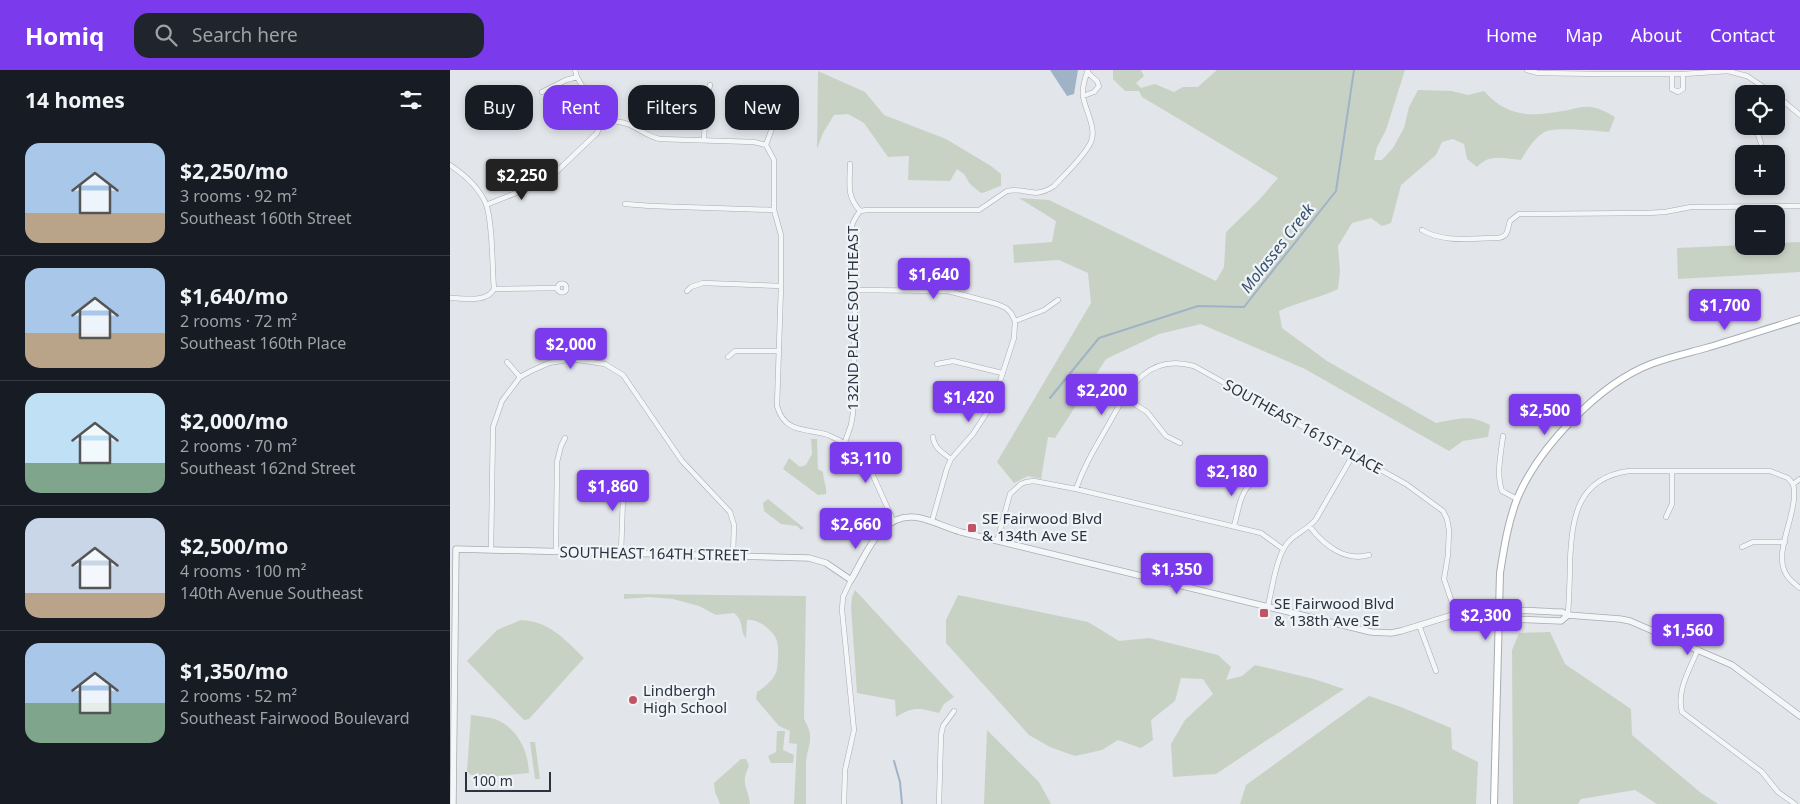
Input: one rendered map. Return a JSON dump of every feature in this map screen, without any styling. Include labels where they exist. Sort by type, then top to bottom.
[{"type":"main road","points":[[1494,804],[1498,613],[1502,557],[1509,523],[1517,499],[1542,457],[1567,426],[1590,403],[1615,384],[1650,364],[1800,319]]},
{"type":"street","points":[[575,70],[576,77],[581,85]]},
{"type":"street","points":[[1528,70],[1538,73],[1672,74],[1719,71],[1733,72],[1762,85]]},
{"type":"street","points":[[1083,96],[1094,92],[1099,86],[1088,71]]},
{"type":"street","points":[[860,211],[979,210],[1008,191],[1013,190],[1035,194],[1048,190],[1054,186],[1085,151],[1092,140],[1092,127],[1083,96],[1088,71]]},
{"type":"street","points":[[1672,74],[1672,89],[1678,92],[1683,89],[1683,74]]},
{"type":"street","points":[[542,92],[576,77]]},
{"type":"street","points":[[1785,102],[1800,114]]},
{"type":"street","points":[[618,122],[630,125],[652,137],[660,139],[754,142],[766,145]]},
{"type":"street","points":[[486,205],[541,183],[552,176],[598,130]]},
{"type":"street","points":[[704,140],[705,130]]},
{"type":"street","points":[[771,130],[766,145],[774,160],[774,210],[781,235],[777,406],[780,416],[794,428],[826,434],[845,442],[867,462],[893,520]]},
{"type":"street","points":[[1758,135],[1761,143]]},
{"type":"street","name":"132ND PLACE SOUTHEAST","points":[[845,442],[853,413],[856,251],[850,233],[850,226],[860,211],[850,196],[850,164]]},
{"type":"street","points":[[450,165],[462,173],[478,190],[486,205],[489,220],[494,289],[489,296],[450,298]]},
{"type":"street","points":[[625,204],[774,210]]},
{"type":"street","points":[[1422,230],[1431,235],[1445,238],[1501,238],[1507,234],[1510,221],[1519,214],[1647,213],[1690,207],[1800,206]]},
{"type":"street","points":[[688,290],[690,287],[702,283],[781,286]]},
{"type":"street","points":[[494,289],[557,288]]},
{"type":"street","points":[[855,290],[948,291],[1006,308],[1015,321],[1014,338],[993,403],[973,434],[947,468],[932,522]]},
{"type":"street","points":[[1015,321],[1044,310],[1058,300]]},
{"type":"street","points":[[728,357],[735,351],[778,351]]},
{"type":"street","points":[[491,550],[493,427],[502,401],[520,377],[549,363],[566,360],[599,362],[612,367],[623,375],[682,461],[730,512],[734,526],[733,555]]},
{"type":"street","points":[[937,364],[953,361],[1002,373]]},
{"type":"street","points":[[507,362],[520,377]]},
{"type":"street","name":"SOUTHEAST 161ST PLACE","points":[[1124,397],[1136,381],[1147,371],[1157,366],[1179,363],[1194,366],[1406,484],[1443,511],[1447,520],[1449,530],[1448,555],[1444,579],[1456,614]]},
{"type":"street","points":[[1076,489],[1083,468],[1124,397],[1148,412],[1166,436],[1180,443]]},
{"type":"street","points":[[1503,436],[1498,473],[1499,483],[1502,491],[1517,499]]},
{"type":"street","points":[[933,437],[933,443],[936,448],[952,459]]},
{"type":"street","points":[[556,551],[557,462],[560,446],[565,438]]},
{"type":"street","points":[[1268,606],[1284,549],[1292,539],[1310,527],[1316,520],[1353,455]]},
{"type":"street","points":[[1568,615],[1572,530],[1582,500],[1588,491],[1599,482],[1619,472],[1770,470],[1788,478],[1794,484],[1796,502],[1785,542],[1783,556],[1784,572],[1800,588]]},
{"type":"street","points":[[1666,517],[1672,504],[1672,472]]},
{"type":"street","points":[[1794,484],[1800,479]]},
{"type":"street","points":[[996,541],[1010,494],[1021,484],[1034,481],[1076,489],[1260,533],[1284,549]]},
{"type":"street","points":[[621,553],[623,497],[625,490],[631,483]]},
{"type":"street","points":[[1234,526],[1243,494],[1252,483]]},
{"type":"street","points":[[844,804],[845,770],[854,730],[842,610],[844,597],[851,580],[877,536],[893,520],[915,517],[996,541],[1371,632],[1391,633],[1456,614],[1464,608],[1486,608],[1509,619],[1561,621],[1568,615],[1630,621],[1732,665],[1800,716]]},
{"type":"street","points":[[1310,527],[1320,540],[1335,550],[1360,557],[1369,554]]},
{"type":"street","points":[[1742,547],[1753,542],[1785,542]]},
{"type":"street","points":[[453,549],[453,804]]},
{"type":"street","name":"SOUTHEAST 164TH STREET","points":[[453,549],[809,558],[826,563],[851,580]]},
{"type":"street","points":[[1419,625],[1436,671]]},
{"type":"street","points":[[1698,649],[1680,694],[1679,703],[1682,712],[1762,772],[1778,792],[1795,804],[1800,800]]},
{"type":"street","points":[[939,804],[941,735],[943,726],[954,711]]},
{"type":"green space","points":[[1113,70],[1141,70],[1144,76],[1136,83],[1141,88],[1155,84],[1174,92],[1183,87],[1198,87],[1217,70],[1405,70],[1386,130],[1377,147],[1374,160],[1382,160],[1393,148],[1404,128],[1409,107],[1418,90],[1452,91],[1468,95],[1484,91],[1501,106],[1520,113],[1540,114],[1587,107],[1600,109],[1615,117],[1609,132],[1568,129],[1547,131],[1535,140],[1521,160],[1492,158],[1477,167],[1467,159],[1464,144],[1453,139],[1442,142],[1436,155],[1401,185],[1391,223],[1382,226],[1371,218],[1352,223],[1338,246],[1340,271],[1338,289],[1279,311],[1282,328],[1327,361],[1436,423],[1470,418],[1490,425],[1488,437],[1463,441],[1449,451],[1305,369],[1201,324],[1159,334],[1106,359],[1055,438],[1048,437],[1041,479],[1028,476],[1014,483],[997,462],[1091,303],[1088,273],[1059,260],[1014,263],[1013,245],[1052,242],[1056,221],[1019,198],[1049,200],[1216,281],[1224,267],[1226,232],[1259,200],[1278,178],[1142,97],[1139,91],[1125,91],[1113,79]]},
{"type":"green space","points":[[818,71],[865,92],[884,115],[946,139],[991,166],[1001,174],[1001,186],[981,193],[957,169],[950,181],[908,180],[909,156],[888,157],[864,123],[848,114],[834,115],[823,133],[817,149]]},
{"type":"green space","points":[[1800,242],[1800,272],[1678,279],[1677,248],[1735,245],[1735,255],[1785,255],[1785,243]]},
{"type":"green space","points":[[811,439],[817,439],[818,469],[823,472],[826,494],[818,495],[783,469],[789,458],[800,467],[806,465],[812,454]]},
{"type":"green space","points":[[768,499],[804,528],[801,530],[797,526],[781,524],[764,511],[763,503]]},
{"type":"green space","points":[[855,590],[954,697],[944,704],[939,713],[917,709],[907,711],[896,717],[895,700],[857,693],[851,607]]},
{"type":"green space","points":[[624,594],[806,596],[804,719],[810,732],[810,742],[806,764],[806,804],[794,804],[797,744],[789,743],[790,731],[779,726],[756,699],[757,692],[776,673],[778,644],[773,633],[761,623],[747,620],[746,638],[740,620],[734,613],[716,615],[699,606],[673,599],[649,597],[624,599]]},
{"type":"green space","points":[[958,595],[1088,622],[1119,641],[1149,638],[1218,655],[1231,667],[1226,680],[1242,676],[1255,665],[1314,679],[1344,689],[1216,774],[1173,777],[1171,744],[1185,720],[1213,694],[1203,679],[1181,678],[1175,701],[1151,720],[1153,740],[1141,748],[1118,740],[1102,750],[1075,756],[1050,747],[1029,735],[946,643],[946,620]]},
{"type":"green space","points":[[521,620],[531,621],[549,628],[563,638],[584,658],[529,719],[524,720],[467,661],[497,630]]},
{"type":"green space","points":[[1550,632],[1565,664],[1631,709],[1632,735],[1701,793],[1718,804],[1657,804],[1635,790],[1581,799],[1578,804],[1513,804],[1512,650],[1519,633]]},
{"type":"green space","points":[[1369,696],[1451,728],[1452,749],[1478,762],[1476,804],[1240,804],[1246,785]]},
{"type":"green space","points":[[471,715],[495,719],[503,723],[515,734],[524,748],[529,773],[498,776],[471,775],[467,771]]},
{"type":"green space","points":[[987,730],[1039,782],[1051,804],[984,804]]},
{"type":"green space","points":[[777,731],[785,731],[783,750],[794,755],[793,763],[771,763],[768,756],[776,752]]},
{"type":"green space","points":[[530,742],[535,742],[540,779],[535,779]]},
{"type":"green space","points":[[741,759],[746,759],[749,766],[746,772],[745,785],[750,804],[720,804],[715,792],[714,783]]},
{"type":"water","points":[[1050,70],[1078,70],[1074,94],[1067,96]]},
{"type":"waterway","name":"Molasses Creek","points":[[1050,398],[1099,338],[1198,306],[1244,307],[1336,191],[1354,70]]},
{"type":"waterway","name":"Molasses Creek","points":[[894,761],[900,782],[902,804]]},
{"type":"place","name":"SE Fairwood Blvd & 134th Ave SE","points":[[972,528]]},
{"type":"place","name":"SE Fairwood Blvd & 138th Ave SE","points":[[1264,613]]},
{"type":"place","name":"Lindbergh High School","points":[[633,700]]}]
